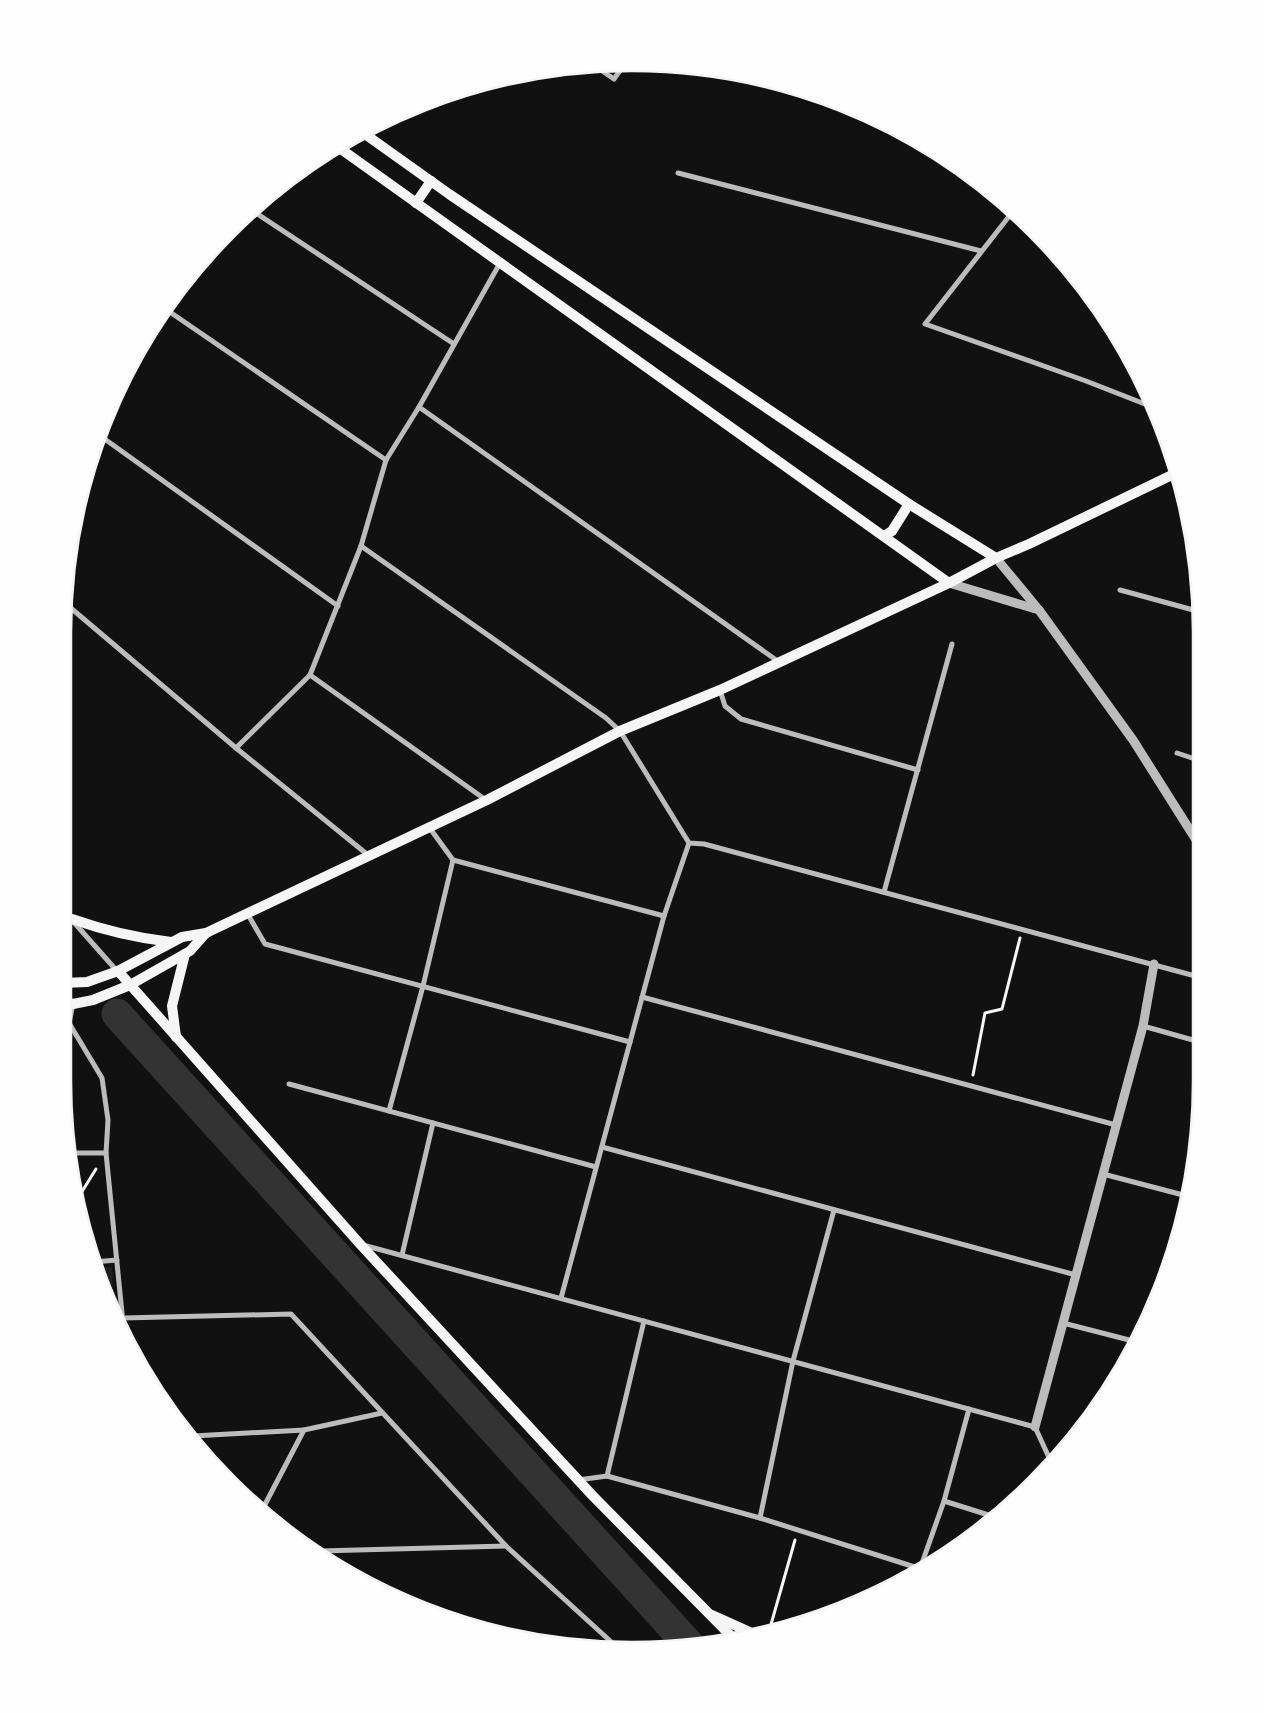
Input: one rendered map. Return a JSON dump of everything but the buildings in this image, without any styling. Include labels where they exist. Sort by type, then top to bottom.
[{"type":"main road","points":[[369,137],[431,181],[909,504],[996,558]]},
{"type":"main road","points":[[343,152],[949,583]]},
{"type":"main road","points":[[416,203],[431,181]]},
{"type":"main road","points":[[71,982],[87,982],[118,971],[182,937],[206,933],[486,800],[620,731],[720,690],[949,583],[996,558],[1170,476]]},
{"type":"main road","points":[[884,536],[892,531],[909,504]]},
{"type":"main road","points":[[72,919],[122,935],[171,942]]},
{"type":"main road","points":[[71,1003],[93,1000],[130,985],[190,951],[206,933]]},
{"type":"main road","points":[[176,1037],[172,1006],[185,954]]},
{"type":"main road","points":[[118,971],[360,1244],[578,1480],[704,1611],[728,1633]]},
{"type":"main road","points":[[704,1611],[745,1630]]},
{"type":"main road","points":[[704,1611],[733,1632]]},
{"type":"street","points":[[603,72],[614,79],[619,71]]},
{"type":"street","points":[[678,173],[981,251]]},
{"type":"street","points":[[258,214],[454,344]]},
{"type":"street","points":[[1009,216],[924,324],[1144,404]]},
{"type":"street","points":[[236,748],[310,675],[361,546],[386,460],[419,407],[500,263]]},
{"type":"street","points":[[171,313],[386,460]]},
{"type":"street","points":[[419,407],[779,662]]},
{"type":"street","points":[[106,440],[338,606]]},
{"type":"street","points":[[361,546],[606,718],[620,731],[689,843]]},
{"type":"street","points":[[996,558],[1039,610],[1133,740],[1193,835]]},
{"type":"street","points":[[949,583],[1039,610]]},
{"type":"street","points":[[1120,590],[1192,610]]},
{"type":"street","points":[[72,609],[236,748],[368,856]]},
{"type":"street","points":[[884,892],[952,644]]},
{"type":"street","points":[[310,675],[486,800]]},
{"type":"street","points":[[720,690],[725,706],[741,719],[918,770]]},
{"type":"street","points":[[1177,753],[1193,758]]},
{"type":"street","points":[[429,827],[453,860],[664,916]]},
{"type":"street","points":[[689,843],[704,844],[1193,975]]},
{"type":"street","points":[[561,1298],[664,916],[689,843]]},
{"type":"street","points":[[389,1111],[423,986],[453,860]]},
{"type":"street","points":[[247,913],[265,944],[630,1042]]},
{"type":"street","points":[[72,919],[118,971]]},
{"type":"street","points":[[1049,1457],[1036,1426],[1143,1026],[1154,964]]},
{"type":"street","points":[[642,997],[1116,1125]]},
{"type":"street","points":[[71,1026],[102,1078],[108,1120],[106,1153],[123,1315]]},
{"type":"street","points":[[1143,1026],[1193,1040]]},
{"type":"street","points":[[289,1084],[596,1167]]},
{"type":"street","points":[[402,1255],[433,1122]]},
{"type":"street","points":[[602,1147],[1076,1275]]},
{"type":"street","points":[[76,1153],[106,1153]]},
{"type":"street","points":[[1103,1174],[1181,1194]]},
{"type":"street","points":[[760,1518],[793,1361],[834,1210]]},
{"type":"street","points":[[360,1244],[1036,1426]]},
{"type":"street","points":[[101,1261],[117,1260]]},
{"type":"street","points":[[124,1318],[291,1314],[506,1546],[612,1641]]},
{"type":"street","points":[[607,1476],[644,1321]]},
{"type":"street","points":[[1063,1322],[1129,1340]]},
{"type":"street","points":[[922,1561],[944,1501],[969,1408]]},
{"type":"street","points":[[198,1436],[304,1430],[382,1413]]},
{"type":"street","points":[[265,1505],[304,1430]]},
{"type":"street","points":[[578,1480],[607,1476],[760,1518],[915,1565]]},
{"type":"street","points":[[944,1501],[987,1515]]},
{"type":"street","points":[[326,1551],[506,1546]]},
{"type":"path","points":[[971,1086],[985,1013],[1002,1009],[1022,930]]},
{"type":"path","points":[[82,1191],[106,1153]]},
{"type":"path","points":[[771,1624],[798,1530]]},
{"type":"shaded area","points":[[103,1267],[112,1267],[113,1294]]},
{"type":"waterway","points":[[117,1014],[684,1639]]}]
